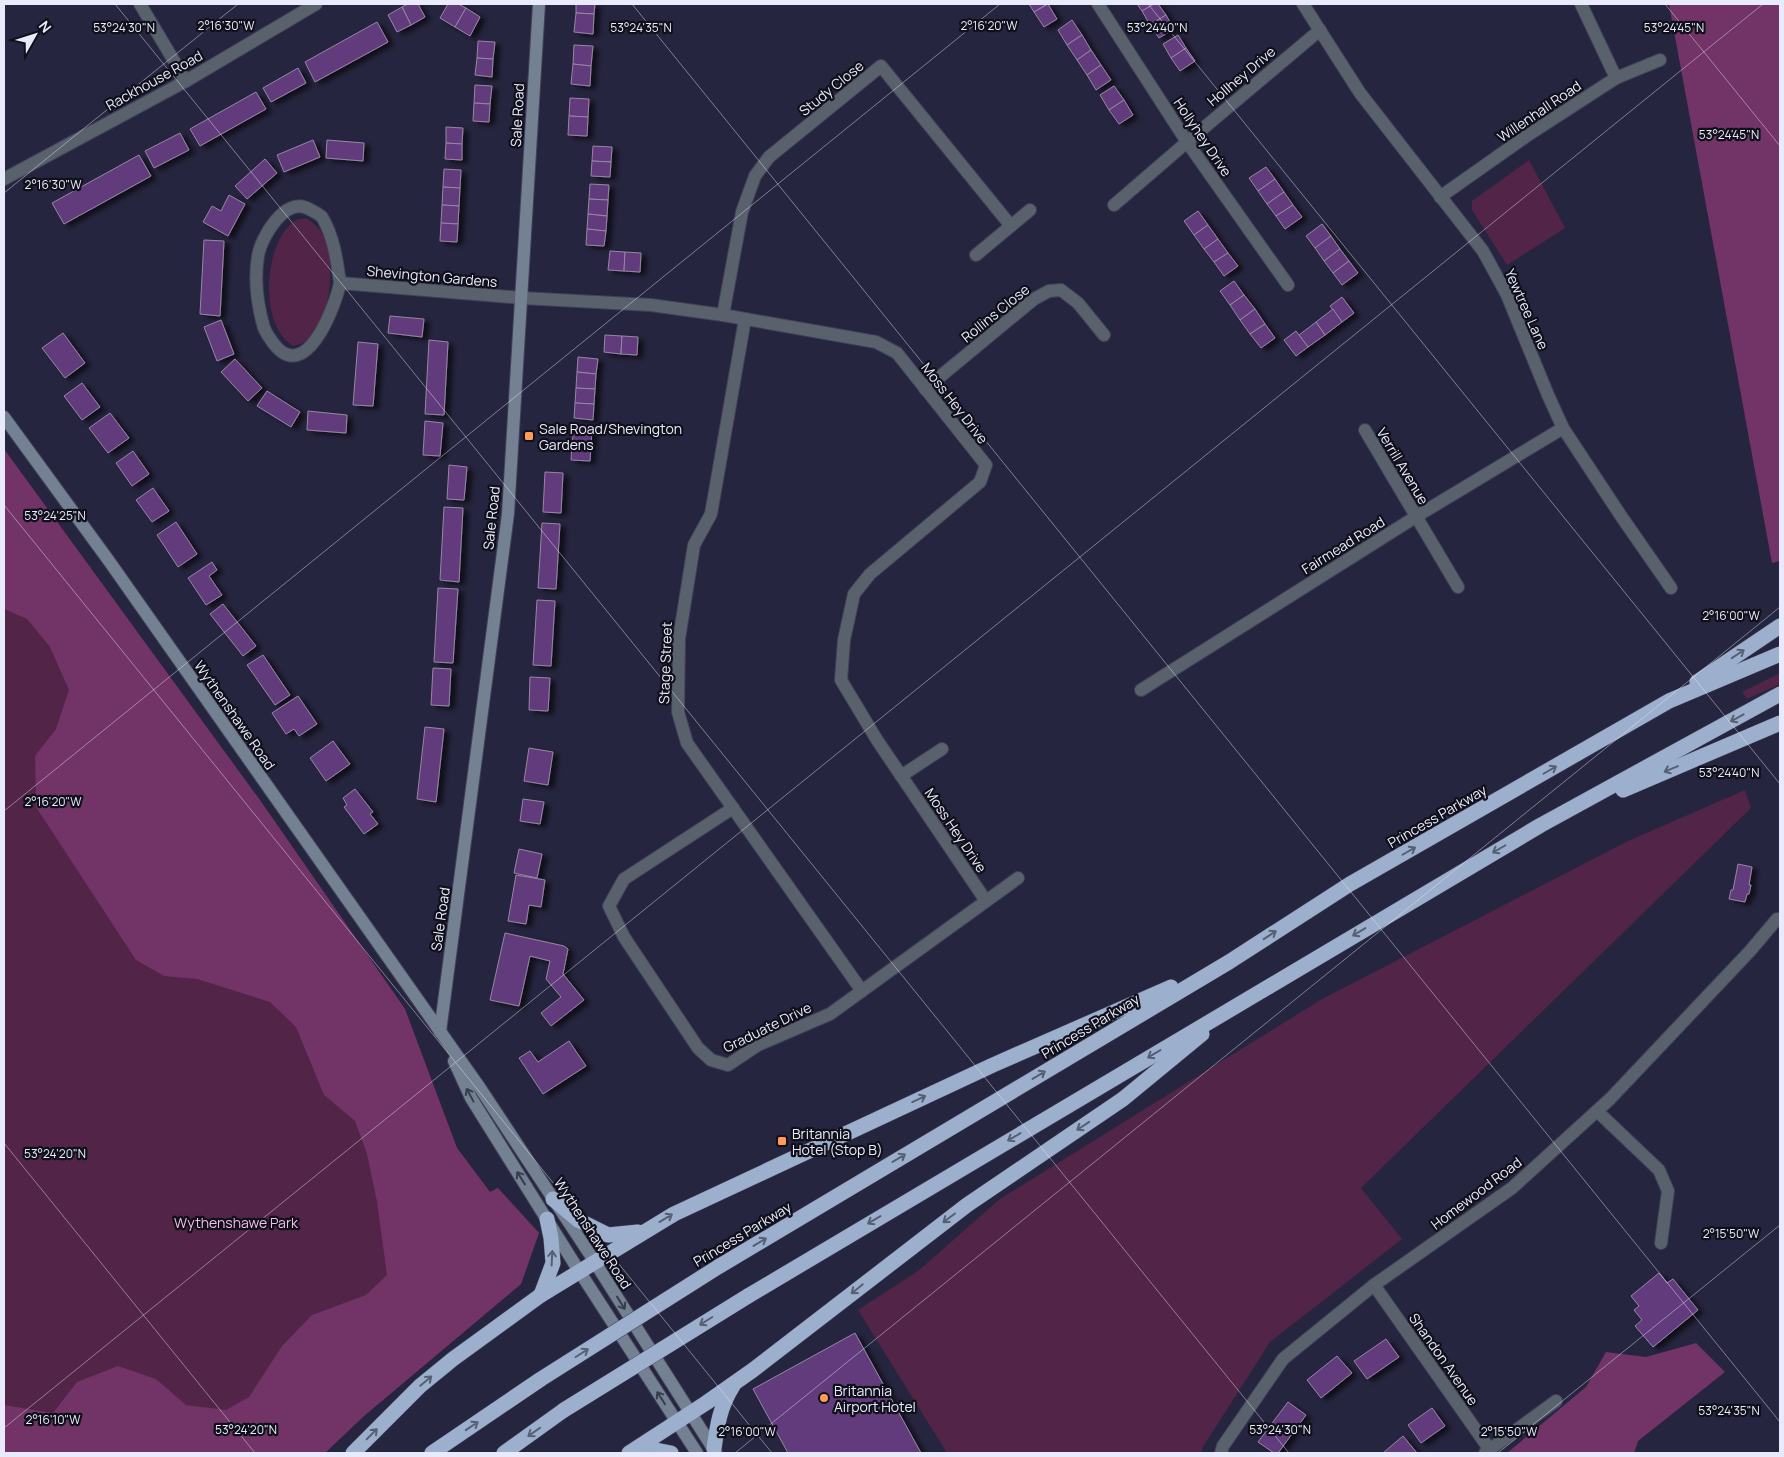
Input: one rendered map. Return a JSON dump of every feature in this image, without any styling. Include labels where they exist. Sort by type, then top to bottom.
[{"type":"highway","points":[[1669,702],[1780,626]]},
{"type":"highway","name":"Princess Parkway","points":[[432,1453],[541,1380],[718,1267],[1229,962],[1350,884],[1669,702],[1780,654]]},
{"type":"highway","points":[[504,1453],[564,1410],[748,1296],[1241,1002],[1541,825],[1780,694]]},
{"type":"highway","points":[[1541,825],[1780,723]]},
{"type":"highway","points":[[353,1453],[420,1386],[453,1359],[541,1295],[674,1214],[993,1065],[1229,962]]},
{"type":"highway","points":[[632,1452],[737,1381],[967,1205],[1123,1098],[1241,1002]]},
{"type":"highway","points":[[553,1199],[578,1220],[608,1235],[646,1231]]},
{"type":"highway","points":[[541,1295],[553,1263],[547,1219]]},
{"type":"highway","points":[[715,1451],[718,1416],[727,1396],[737,1381]]},
{"type":"highway","points":[[632,1452],[652,1449],[671,1453]]},
{"type":"main road","name":"Sale Road","points":[[440,1032],[508,514],[539,4]]},
{"type":"main road","name":"Wythenshawe Road","points":[[4,417],[109,561],[480,1088],[595,1262],[715,1451]]},
{"type":"main road","name":"Wythenshawe Road","points":[[440,1032],[471,1098],[697,1453]]},
{"type":"main road","points":[[496,1137],[507,1129]]},
{"type":"street","points":[[140,4],[186,81]]},
{"type":"street","name":"Rackhouse Road","points":[[4,179],[186,81],[316,4]]},
{"type":"street","name":"Hollyhey Drive","points":[[1098,4],[1187,142],[1288,285]]},
{"type":"street","name":"Yewtree Lane","points":[[1305,4],[1360,93],[1482,251],[1508,295],[1563,428],[1620,516],[1671,588]]},
{"type":"street","points":[[1581,4],[1616,78]]},
{"type":"street","name":"Hollhey Drive","points":[[1114,205],[1320,30]]},
{"type":"street","name":"Willenhall Road","points":[[1440,197],[1528,135],[1616,78],[1660,60]]},
{"type":"street","name":"Study Close","points":[[723,315],[742,212],[755,176],[769,157],[881,66],[1011,226]]},
{"type":"street","points":[[306,207],[321,216],[335,250],[340,283],[336,300],[309,348],[298,356],[287,355],[279,350],[265,331],[259,308],[256,280],[258,254],[271,226],[287,208],[306,207]]},
{"type":"street","points":[[976,255],[1030,210]]},
{"type":"street","name":"Shevington Gardens","points":[[340,283],[522,298]]},
{"type":"street","name":"Rollins Close","points":[[925,389],[1034,299],[1049,291],[1061,290],[1078,303],[1104,335]]},
{"type":"street","name":"Moss Hey Drive","points":[[522,298],[652,305],[723,315],[876,342],[896,353],[986,465],[980,482],[870,574],[854,594],[844,640],[841,680],[876,740],[986,901]]},
{"type":"street","name":"Stage Street","points":[[745,319],[711,514],[694,545],[679,639],[678,712],[687,743],[862,991]]},
{"type":"street","name":"Fairmead Road","points":[[1141,690],[1416,516],[1563,428]]},
{"type":"street","name":"Verrill Avenue","points":[[1364,430],[1458,587]]},
{"type":"street","points":[[901,776],[942,749]]},
{"type":"street","name":"Graduate Drive","points":[[733,808],[624,879],[609,906],[624,937],[698,1048],[710,1060],[728,1065],[758,1045],[830,1014],[1018,878]]},
{"type":"street","name":"Homewood Road","points":[[1221,1453],[1282,1359],[1374,1285],[1512,1188],[1610,1099],[1750,951],[1777,919],[1780,919]]},
{"type":"street","points":[[1597,1111],[1659,1170],[1668,1191],[1660,1243]]},
{"type":"street","name":"Shandon Avenue","points":[[1374,1285],[1488,1451],[1556,1402]]},
{"type":"green space","points":[[1529,160],[1565,228],[1507,265],[1472,210],[1472,201]]},
{"type":"green space","points":[[306,218],[317,226],[324,238],[330,266],[330,283],[328,300],[316,329],[306,340],[294,346],[282,336],[274,321],[270,304],[269,284],[271,265],[276,247],[284,232],[295,221]]},
{"type":"green space","name":"Wythenshawe Park","points":[[4,449],[262,803],[405,1009],[457,1148],[490,1192],[498,1188],[539,1233],[521,1284],[364,1416],[325,1453],[4,1453]]},
{"type":"green space","points":[[1780,673],[1780,684],[1747,699],[1742,692]]},
{"type":"green space","points":[[1745,790],[1751,808],[1361,1188],[1402,1239],[1270,1342],[1201,1453],[947,1453],[858,1310],[918,1271],[1000,1199],[1322,999],[1628,841]]},
{"type":"shaded area","points":[[1669,4],[1780,4],[1780,561],[1772,563]]},
{"type":"shaded area","points":[[4,449],[262,803],[405,1009],[457,1148],[490,1192],[498,1188],[539,1233],[521,1284],[364,1416],[325,1453],[4,1453],[4,1405],[53,1413],[77,1382],[118,1366],[156,1379],[186,1405],[226,1410],[249,1397],[282,1346],[312,1315],[366,1295],[387,1275],[377,1202],[367,1154],[355,1121],[324,1095],[296,1027],[270,1002],[197,979],[164,976],[136,960],[36,807],[35,756],[56,729],[69,690],[50,647],[27,619],[4,609]]},
{"type":"shaded area","points":[[1696,1343],[1725,1372],[1638,1441],[1634,1453],[1507,1453],[1586,1387],[1606,1352],[1646,1357]]},
{"type":"building","points":[[408,4],[418,4],[425,17],[411,25],[402,7]]},
{"type":"building","points":[[448,4],[458,4],[466,8],[455,27],[440,18]]},
{"type":"building","points":[[576,4],[595,4],[594,14],[576,13]]},
{"type":"building","points":[[1029,4],[1047,4],[1034,12]]},
{"type":"building","points":[[1048,4],[1057,19],[1044,27],[1034,12]]},
{"type":"building","points":[[1137,4],[1154,4],[1142,11]]},
{"type":"building","points":[[1154,4],[1158,4],[1166,15],[1150,25],[1142,11]]},
{"type":"building","points":[[402,7],[411,25],[397,32],[388,15]]},
{"type":"building","points":[[466,8],[480,17],[470,36],[455,27]]},
{"type":"building","points":[[576,13],[594,14],[593,34],[574,32]]},
{"type":"building","points":[[1166,15],[1174,29],[1159,38],[1150,25]]},
{"type":"building","points":[[1072,20],[1082,35],[1067,45],[1058,30]]},
{"type":"building","points":[[377,22],[388,42],[315,82],[305,62]]},
{"type":"building","points":[[1082,35],[1091,50],[1077,60],[1067,45]]},
{"type":"building","points":[[1178,35],[1186,48],[1171,58],[1163,44]]},
{"type":"building","points":[[478,41],[495,42],[493,59],[477,58]]},
{"type":"building","points":[[574,45],[593,46],[591,66],[573,64]]},
{"type":"building","points":[[1186,48],[1195,61],[1180,71],[1171,58]]},
{"type":"building","points":[[1091,50],[1101,65],[1087,75],[1077,60]]},
{"type":"building","points":[[477,58],[493,59],[492,77],[475,75]]},
{"type":"building","points":[[573,64],[591,66],[590,86],[571,84]]},
{"type":"building","points":[[1101,65],[1111,80],[1096,90],[1087,75]]},
{"type":"building","points":[[298,68],[306,83],[271,102],[263,88]]},
{"type":"building","points":[[475,85],[492,86],[490,104],[474,103]]},
{"type":"building","points":[[1114,86],[1124,100],[1109,110],[1100,95]]},
{"type":"building","points":[[256,92],[266,109],[200,146],[190,129]]},
{"type":"building","points":[[570,98],[589,99],[588,117],[569,116]]},
{"type":"building","points":[[1124,100],[1133,115],[1119,124],[1109,110]]},
{"type":"building","points":[[474,103],[490,104],[489,122],[473,121]]},
{"type":"building","points":[[569,116],[588,117],[587,136],[568,135]]},
{"type":"building","points":[[446,127],[463,128],[462,144],[446,143]]},
{"type":"building","points":[[180,133],[189,150],[154,168],[145,151]]},
{"type":"building","points":[[313,140],[320,157],[284,172],[277,155]]},
{"type":"building","points":[[327,140],[364,143],[363,161],[326,158]]},
{"type":"building","points":[[446,143],[462,144],[462,160],[445,159]]},
{"type":"building","points":[[593,146],[612,147],[611,162],[592,161]]},
{"type":"building","points":[[139,155],[151,176],[64,224],[52,203]]},
{"type":"building","points":[[265,159],[277,173],[247,199],[235,186]]},
{"type":"building","points":[[592,161],[611,162],[610,177],[591,176]]},
{"type":"building","points":[[1266,167],[1275,179],[1258,191],[1249,178]]},
{"type":"building","points":[[444,169],[461,170],[460,188],[443,187]]},
{"type":"building","points":[[1275,179],[1284,192],[1267,204],[1258,191]]},
{"type":"building","points":[[590,184],[609,185],[608,200],[589,199]]},
{"type":"building","points":[[443,187],[460,188],[459,206],[442,205]]},
{"type":"building","points":[[1284,192],[1293,205],[1276,216],[1267,204]]},
{"type":"building","points":[[229,195],[245,204],[228,236],[203,222],[212,206],[221,211]]},
{"type":"building","points":[[589,199],[608,200],[607,216],[588,214]]},
{"type":"building","points":[[442,205],[459,206],[458,224],[441,223]]},
{"type":"building","points":[[1293,205],[1302,217],[1285,229],[1276,216]]},
{"type":"building","points":[[1198,211],[1208,225],[1194,235],[1184,221]]},
{"type":"building","points":[[588,214],[607,216],[606,231],[587,229]]},
{"type":"building","points":[[441,223],[458,224],[457,242],[440,241]]},
{"type":"building","points":[[1322,224],[1331,236],[1315,248],[1306,236]]},
{"type":"building","points":[[1208,225],[1218,239],[1204,249],[1194,235]]},
{"type":"building","points":[[587,229],[606,231],[604,246],[586,245]]},
{"type":"building","points":[[1331,236],[1340,249],[1324,261],[1315,248]]},
{"type":"building","points":[[1218,239],[1228,253],[1214,262],[1204,249]]},
{"type":"building","points":[[204,240],[224,241],[220,316],[200,314]]},
{"type":"building","points":[[1340,249],[1349,261],[1333,273],[1324,261]]},
{"type":"building","points":[[610,251],[625,252],[624,271],[608,270]]},
{"type":"building","points":[[625,252],[641,253],[640,272],[624,271]]},
{"type":"building","points":[[1228,253],[1238,266],[1224,276],[1214,262]]},
{"type":"building","points":[[1349,261],[1358,273],[1342,285],[1333,273]]},
{"type":"building","points":[[1234,281],[1244,295],[1230,305],[1220,291]]},
{"type":"building","points":[[1244,295],[1255,309],[1240,320],[1230,305]]},
{"type":"building","points":[[1342,297],[1354,313],[1342,322],[1330,306]]},
{"type":"building","points":[[1255,309],[1265,324],[1250,334],[1240,320]]},
{"type":"building","points":[[1333,309],[1342,322],[1325,335],[1316,322]]},
{"type":"building","points":[[390,316],[424,319],[422,337],[388,333]]},
{"type":"building","points":[[221,320],[234,354],[217,361],[204,327]]},
{"type":"building","points":[[1316,322],[1325,335],[1308,347],[1299,335]]},
{"type":"building","points":[[1265,324],[1275,338],[1261,348],[1250,334]]},
{"type":"building","points":[[1296,331],[1308,347],[1296,356],[1284,340]]},
{"type":"building","points":[[63,333],[85,363],[65,378],[42,348]]},
{"type":"building","points":[[605,335],[622,336],[621,354],[604,352]]},
{"type":"building","points":[[622,336],[638,337],[637,355],[621,354]]},
{"type":"building","points":[[429,340],[448,342],[444,415],[425,414]]},
{"type":"building","points":[[358,342],[378,344],[373,406],[353,405]]},
{"type":"building","points":[[578,357],[598,359],[596,374],[577,372]]},
{"type":"building","points":[[235,359],[262,388],[248,401],[221,372]]},
{"type":"building","points":[[577,372],[596,374],[595,389],[576,388]]},
{"type":"building","points":[[82,383],[100,407],[82,420],[64,396]]},
{"type":"building","points":[[576,388],[595,389],[594,404],[575,403]]},
{"type":"building","points":[[267,391],[300,412],[291,427],[257,406]]},
{"type":"building","points":[[575,403],[594,404],[593,420],[574,418]]},
{"type":"building","points":[[308,411],[347,415],[346,433],[307,430]]},
{"type":"building","points":[[110,413],[129,438],[108,453],[89,428]]},
{"type":"building","points":[[425,421],[443,423],[440,456],[423,455]]},
{"type":"building","points":[[574,428],[592,430],[591,445],[572,444]]},
{"type":"building","points":[[572,444],[591,445],[590,461],[571,460]]},
{"type":"building","points":[[133,451],[149,474],[132,486],[116,463]]},
{"type":"building","points":[[449,465],[467,467],[464,500],[447,499]]},
{"type":"building","points":[[545,472],[563,473],[561,513],[543,512]]},
{"type":"building","points":[[153,488],[169,511],[152,522],[136,500]]},
{"type":"building","points":[[444,507],[463,508],[459,582],[440,580]]},
{"type":"building","points":[[176,522],[197,554],[178,567],[157,535]]},
{"type":"building","points":[[542,523],[560,524],[556,589],[538,588]]},
{"type":"building","points":[[212,562],[217,570],[209,576],[222,595],[206,605],[188,578]]},
{"type":"building","points":[[438,588],[458,589],[453,663],[434,662]]},
{"type":"building","points":[[537,600],[555,601],[551,666],[533,665]]},
{"type":"building","points":[[223,604],[256,646],[243,656],[210,614]]},
{"type":"building","points":[[263,655],[290,695],[275,705],[247,665]]},
{"type":"building","points":[[433,668],[451,669],[449,706],[431,705]]},
{"type":"building","points":[[530,677],[550,678],[548,711],[529,710]]},
{"type":"building","points":[[298,696],[317,724],[299,736],[294,729],[286,734],[272,713]]},
{"type":"building","points":[[425,727],[444,729],[436,802],[417,799]]},
{"type":"building","points":[[333,741],[350,764],[326,781],[310,758]]},
{"type":"building","points":[[529,748],[553,752],[548,785],[524,781]]},
{"type":"building","points":[[355,789],[373,812],[370,814],[378,824],[364,834],[344,807],[347,805],[343,798]]},
{"type":"building","points":[[523,799],[544,802],[540,824],[520,821]]},
{"type":"building","points":[[519,849],[542,854],[537,878],[514,873]]},
{"type":"building","points":[[1738,864],[1752,867],[1749,885],[1751,885],[1745,902],[1729,899],[1731,890],[1733,890]]},
{"type":"building","points":[[516,875],[545,880],[541,907],[529,905],[526,924],[508,921]]},
{"type":"building","points":[[505,933],[564,946],[568,949],[563,974],[584,1000],[551,1026],[541,1013],[561,997],[546,979],[550,961],[530,956],[519,1006],[490,1000]]},
{"type":"building","points":[[569,1041],[586,1066],[543,1094],[519,1058],[530,1051],[538,1062]]},
{"type":"building","points":[[1659,1273],[1667,1283],[1673,1279],[1698,1310],[1653,1347],[1635,1326],[1642,1320],[1634,1310],[1639,1306],[1631,1296]]},
{"type":"building","name":"Britannia Airport Hotel","points":[[855,1333],[921,1453],[788,1453],[753,1389]]},
{"type":"building","points":[[1386,1339],[1399,1357],[1367,1379],[1354,1361]]},
{"type":"building","points":[[1337,1356],[1352,1373],[1321,1398],[1307,1380]]},
{"type":"building","points":[[1288,1402],[1306,1415],[1278,1453],[1274,1453],[1258,1442]]},
{"type":"building","points":[[1432,1408],[1445,1426],[1421,1443],[1408,1425]]},
{"type":"building","points":[[1403,1436],[1417,1453],[1383,1453]]},
{"type":"place","name":"Sale Road/Shevington Gardens","points":[[529,436]]},
{"type":"place","name":"Britannia Hotel (Stop B)","points":[[782,1141]]},
{"type":"place","name":"Britannia Airport Hotel","points":[[824,1398]]}]
